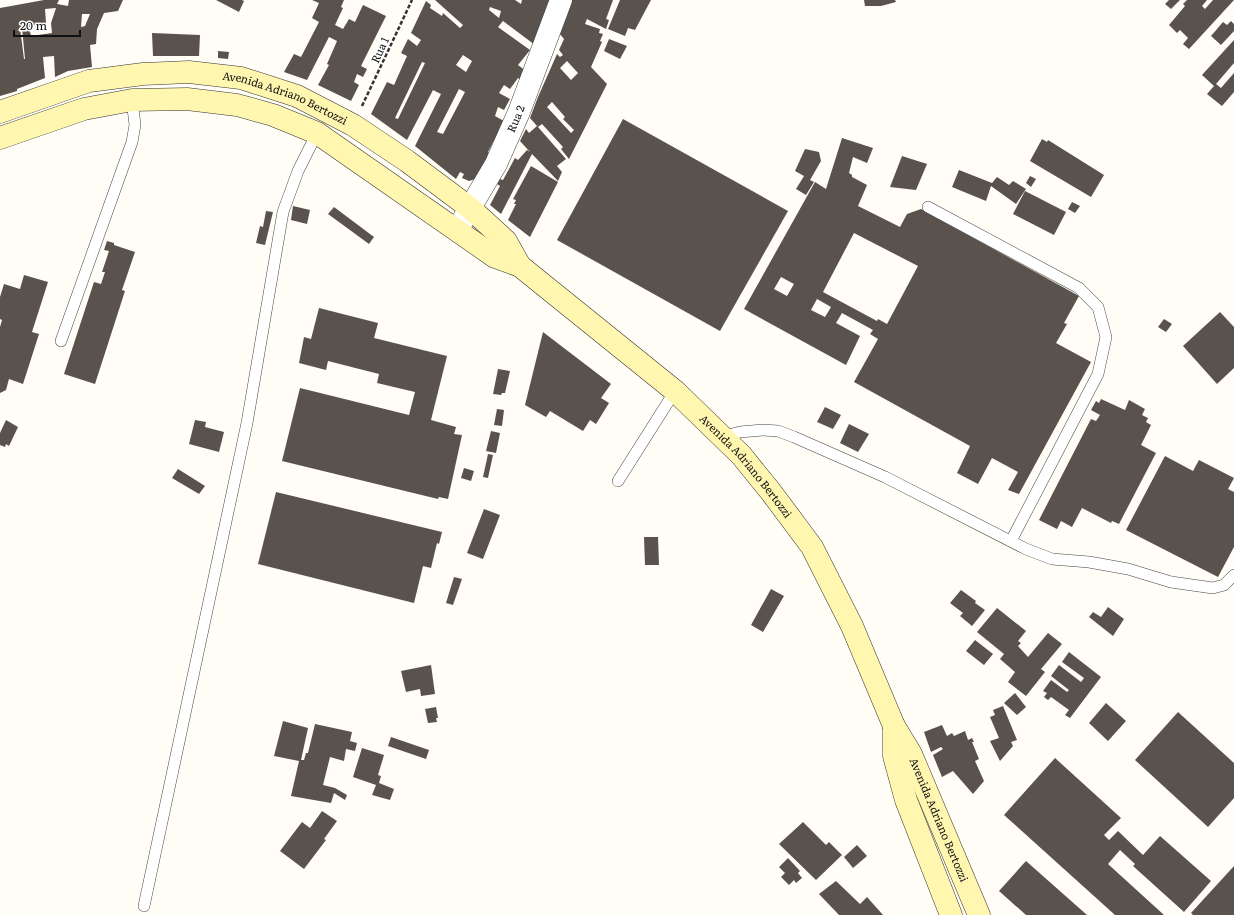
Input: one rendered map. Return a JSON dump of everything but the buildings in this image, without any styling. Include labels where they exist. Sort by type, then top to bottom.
[{"type":"main road","name":"Avenida Adriano Bertozzi","points":[[0,112],[97,80],[142,74],[189,72],[241,78],[297,96],[353,125],[407,161],[470,208],[506,241],[520,266]]},
{"type":"main road","name":"Avenida Adriano Bertozzi","points":[[0,138],[84,109],[132,100],[188,99],[237,105],[273,114],[317,133],[494,257],[520,266],[675,391],[741,455],[771,492],[812,548],[852,626],[894,726],[911,754],[979,915]]},
{"type":"main road","name":"Avenida Adriano Bertozzi","points":[[894,726],[894,756],[906,800],[951,915]]},
{"type":"street","name":"Rua 2","points":[[457,230],[496,164],[519,112],[561,0]]},
{"type":"lane","points":[[61,340],[132,142],[135,125],[132,100]]},
{"type":"lane","points":[[144,906],[247,423],[282,212],[298,172],[317,133]]},
{"type":"lane","points":[[928,206],[1079,288],[1098,307],[1106,337],[1098,374],[1011,541]]},
{"type":"lane","points":[[618,481],[675,391]]},
{"type":"lane","points":[[722,437],[740,432],[763,430],[778,431],[884,477],[1011,541],[1052,559],[1089,562],[1128,569],[1171,582],[1213,588],[1224,586],[1234,575]]},
{"type":"path","name":"Rua 1","points":[[362,108],[412,0]]}]
